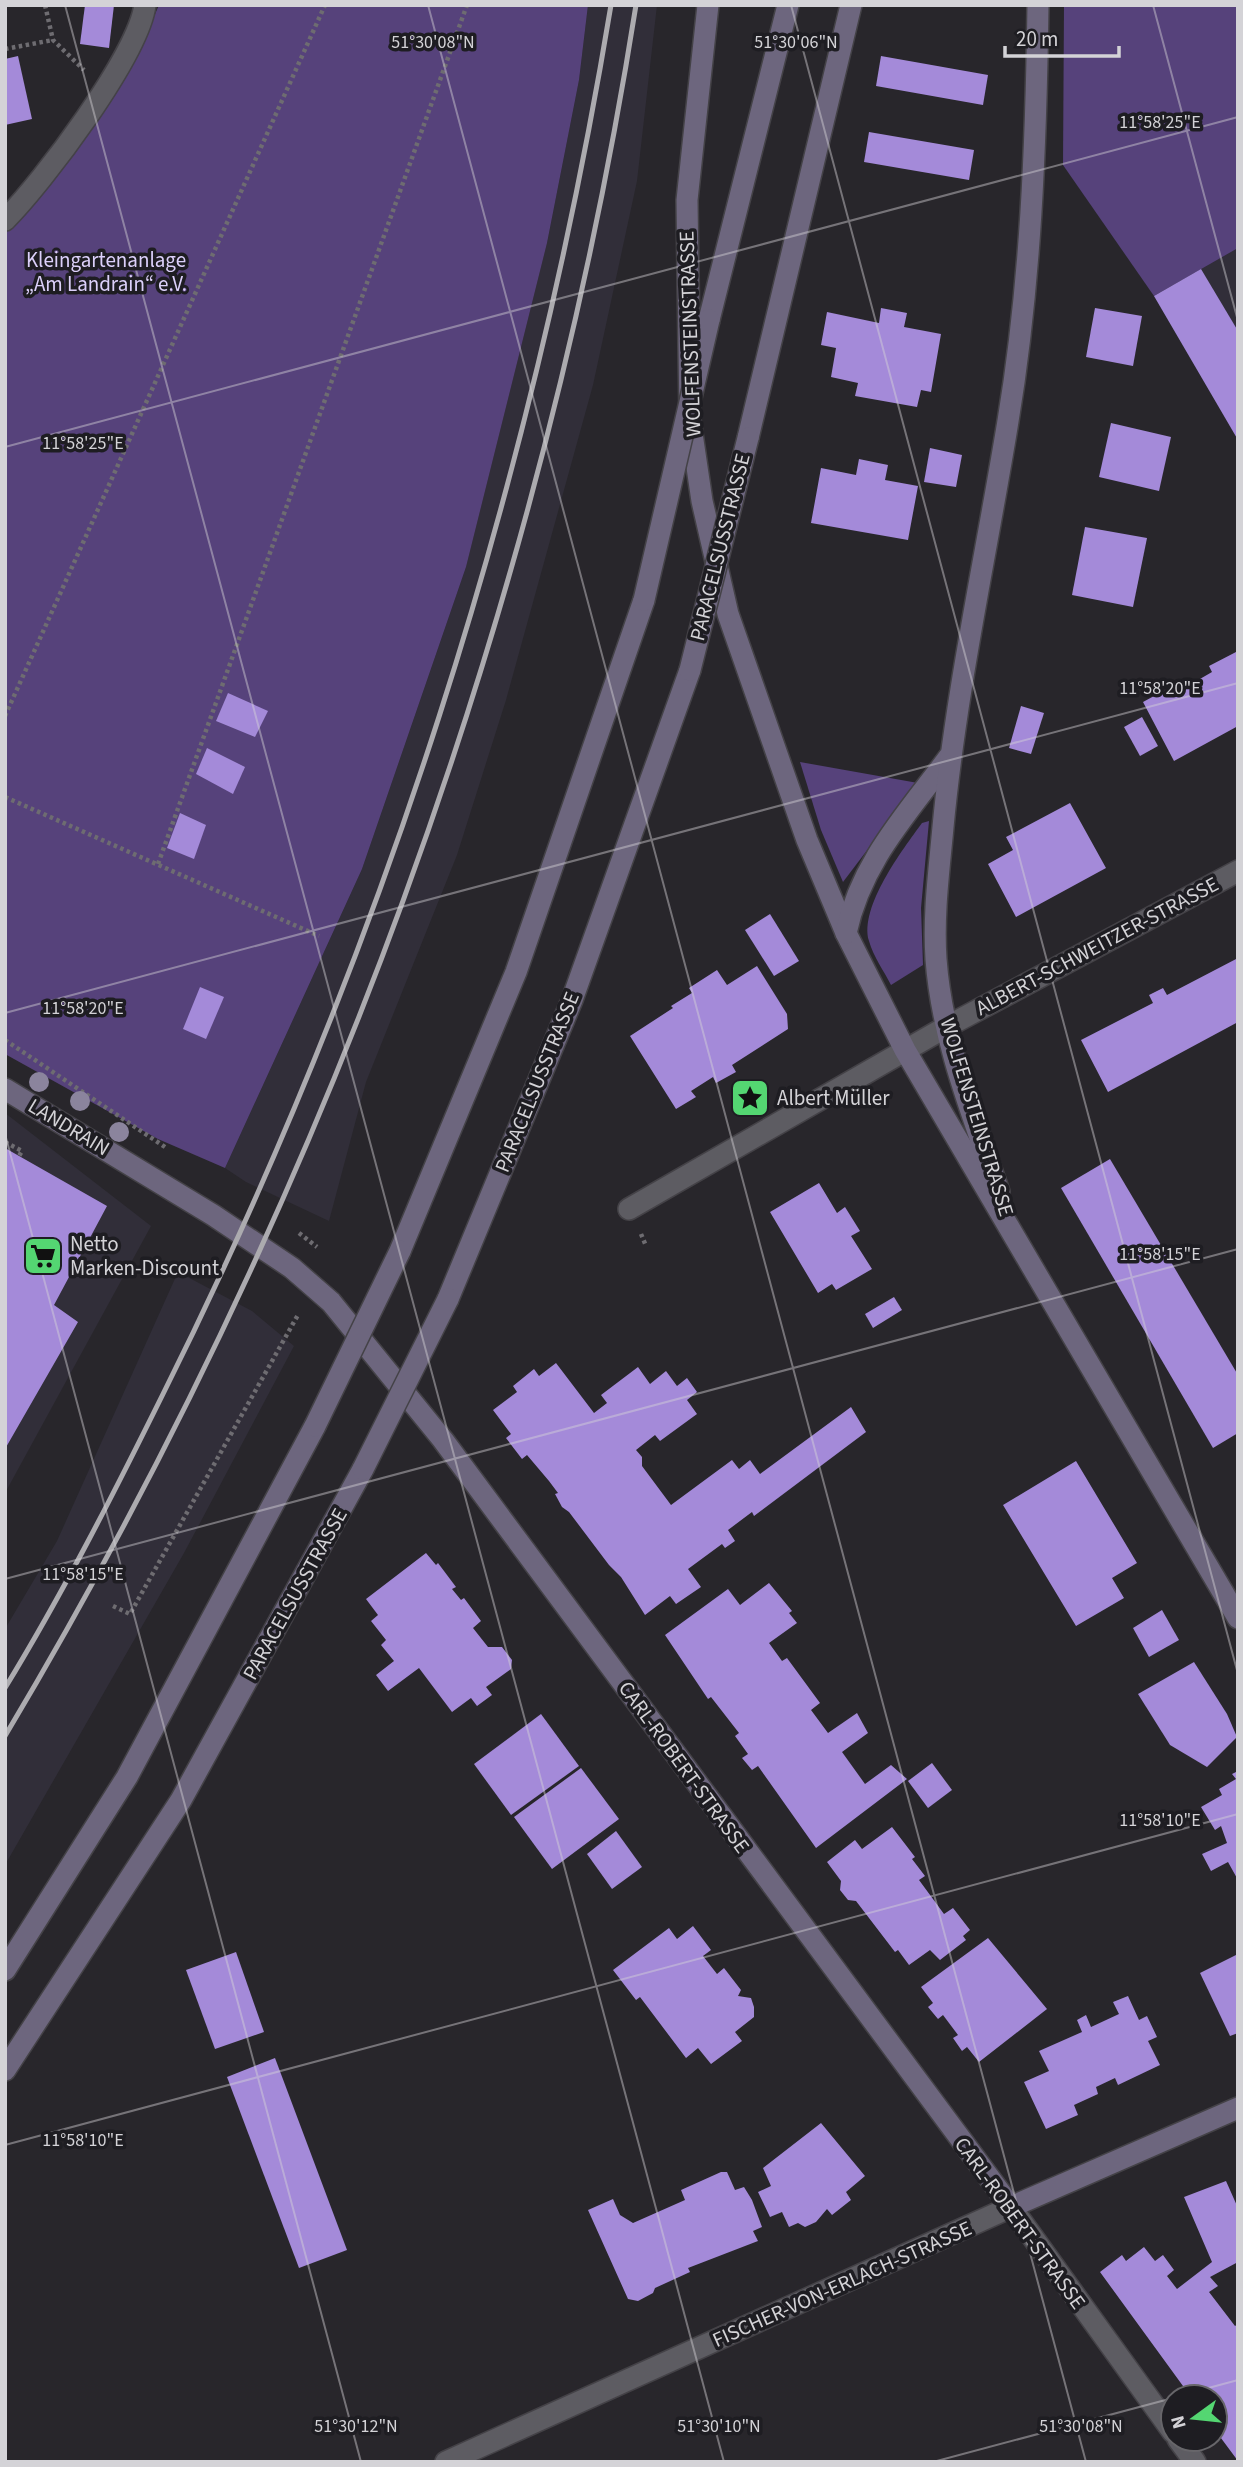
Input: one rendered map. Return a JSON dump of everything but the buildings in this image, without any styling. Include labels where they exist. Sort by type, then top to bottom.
[{"type":"main road","name":"WOLFENSTEINSTRASSE","points":[[708,5],[687,200],[690,420],[702,501],[728,614],[759,710],[807,840],[846,933],[905,1050],[1238,1618]]},
{"type":"main road","points":[[5,1970],[127,1777],[315,1426],[400,1251],[516,972],[643,600],[709,320],[788,5]]},
{"type":"main road","name":"PARACELSUSSTRASSE","points":[[5,2070],[181,1800],[363,1469],[448,1299],[572,1000],[690,670],[748,438],[850,5]]},
{"type":"main road","name":"WOLFENSTEINSTRASSE","points":[[1011,1227],[946,1027],[936,961],[934,919],[950,755],[1009,418],[1026,290],[1036,140],[1038,5]]},
{"type":"main road","name":"WOLFENSTEINSTRASSE","points":[[846,933],[853,901],[865,872],[950,755]]},
{"type":"main road","name":"LANDRAIN","points":[[5,1089],[132,1164]]},
{"type":"main road","name":"CARL-ROBERT-STRASSE","points":[[132,1164],[292,1268],[331,1302],[443,1440],[1011,2207]]},
{"type":"main road","name":"FISCHER-VON-ERLACH-STRASSE","points":[[1011,2207],[1238,2108]]},
{"type":"street","points":[[5,220],[25,200],[105,89],[143,19],[145,5]]},
{"type":"street","name":"ALBERT-SCHWEITZER-STRASSE","points":[[629,1209],[946,1027],[1238,871]]},
{"type":"street","name":"CARL-ROBERT-STRASSE","points":[[1011,2207],[1159,2413]]},
{"type":"street","name":"FISCHER-VON-ERLACH-STRASSE","points":[[446,2462],[468,2458],[1011,2207]]},
{"type":"path","points":[[45,5],[53,40],[105,89]]},
{"type":"path","points":[[5,716],[325,5]]},
{"type":"path","points":[[158,864],[467,5]]},
{"type":"path","points":[[5,49],[53,40]]},
{"type":"path","points":[[5,797],[319,936]]},
{"type":"path","points":[[5,1142],[22,1151],[19,1156]]},
{"type":"path","points":[[113,1606],[130,1614],[300,1312]]},
{"type":"shaded area","points":[[588,5],[657,5],[637,181],[593,385],[506,700],[457,855],[366,1082],[329,1221],[246,1182],[225,1168],[362,869],[466,567],[547,243],[579,80]]},
{"type":"shaded area","points":[[1238,248],[1238,440],[1154,296]]},
{"type":"shaded area","points":[[5,1113],[151,1226],[5,1493]]},
{"type":"shaded area","points":[[178,1272],[252,1311],[294,1346],[184,1553],[5,1865],[5,1629],[57,1541]]},
{"type":"green space","name":"Kleingartenanlage „Am Landrain“ e.V.","points":[[159,5],[588,5],[579,80],[547,243],[466,567],[362,869],[225,1168],[158,1139],[5,1054],[5,233],[32,204],[145,37]]},
{"type":"green space","points":[[1064,5],[1238,5],[1238,248],[1154,296],[1063,165]]},
{"type":"green space","points":[[800,762],[918,783],[843,882],[821,830]]},
{"type":"green space","points":[[929,821],[921,908],[923,965],[891,985],[869,941],[870,912],[894,863],[922,823]]},
{"type":"railway","points":[[5,1688],[107,1505],[242,1228],[314,1060],[380,889],[439,716],[492,541],[538,364],[578,185],[611,5]]},
{"type":"railway","points":[[5,1736],[119,1534],[224,1328],[318,1116],[403,901],[477,682],[541,459],[594,233],[636,5]]},
{"type":"place","name":"Albert Müller","points":[[750,1098]]},
{"type":"place","name":"Netto Marken-Discount","points":[[43,1256]]}]
